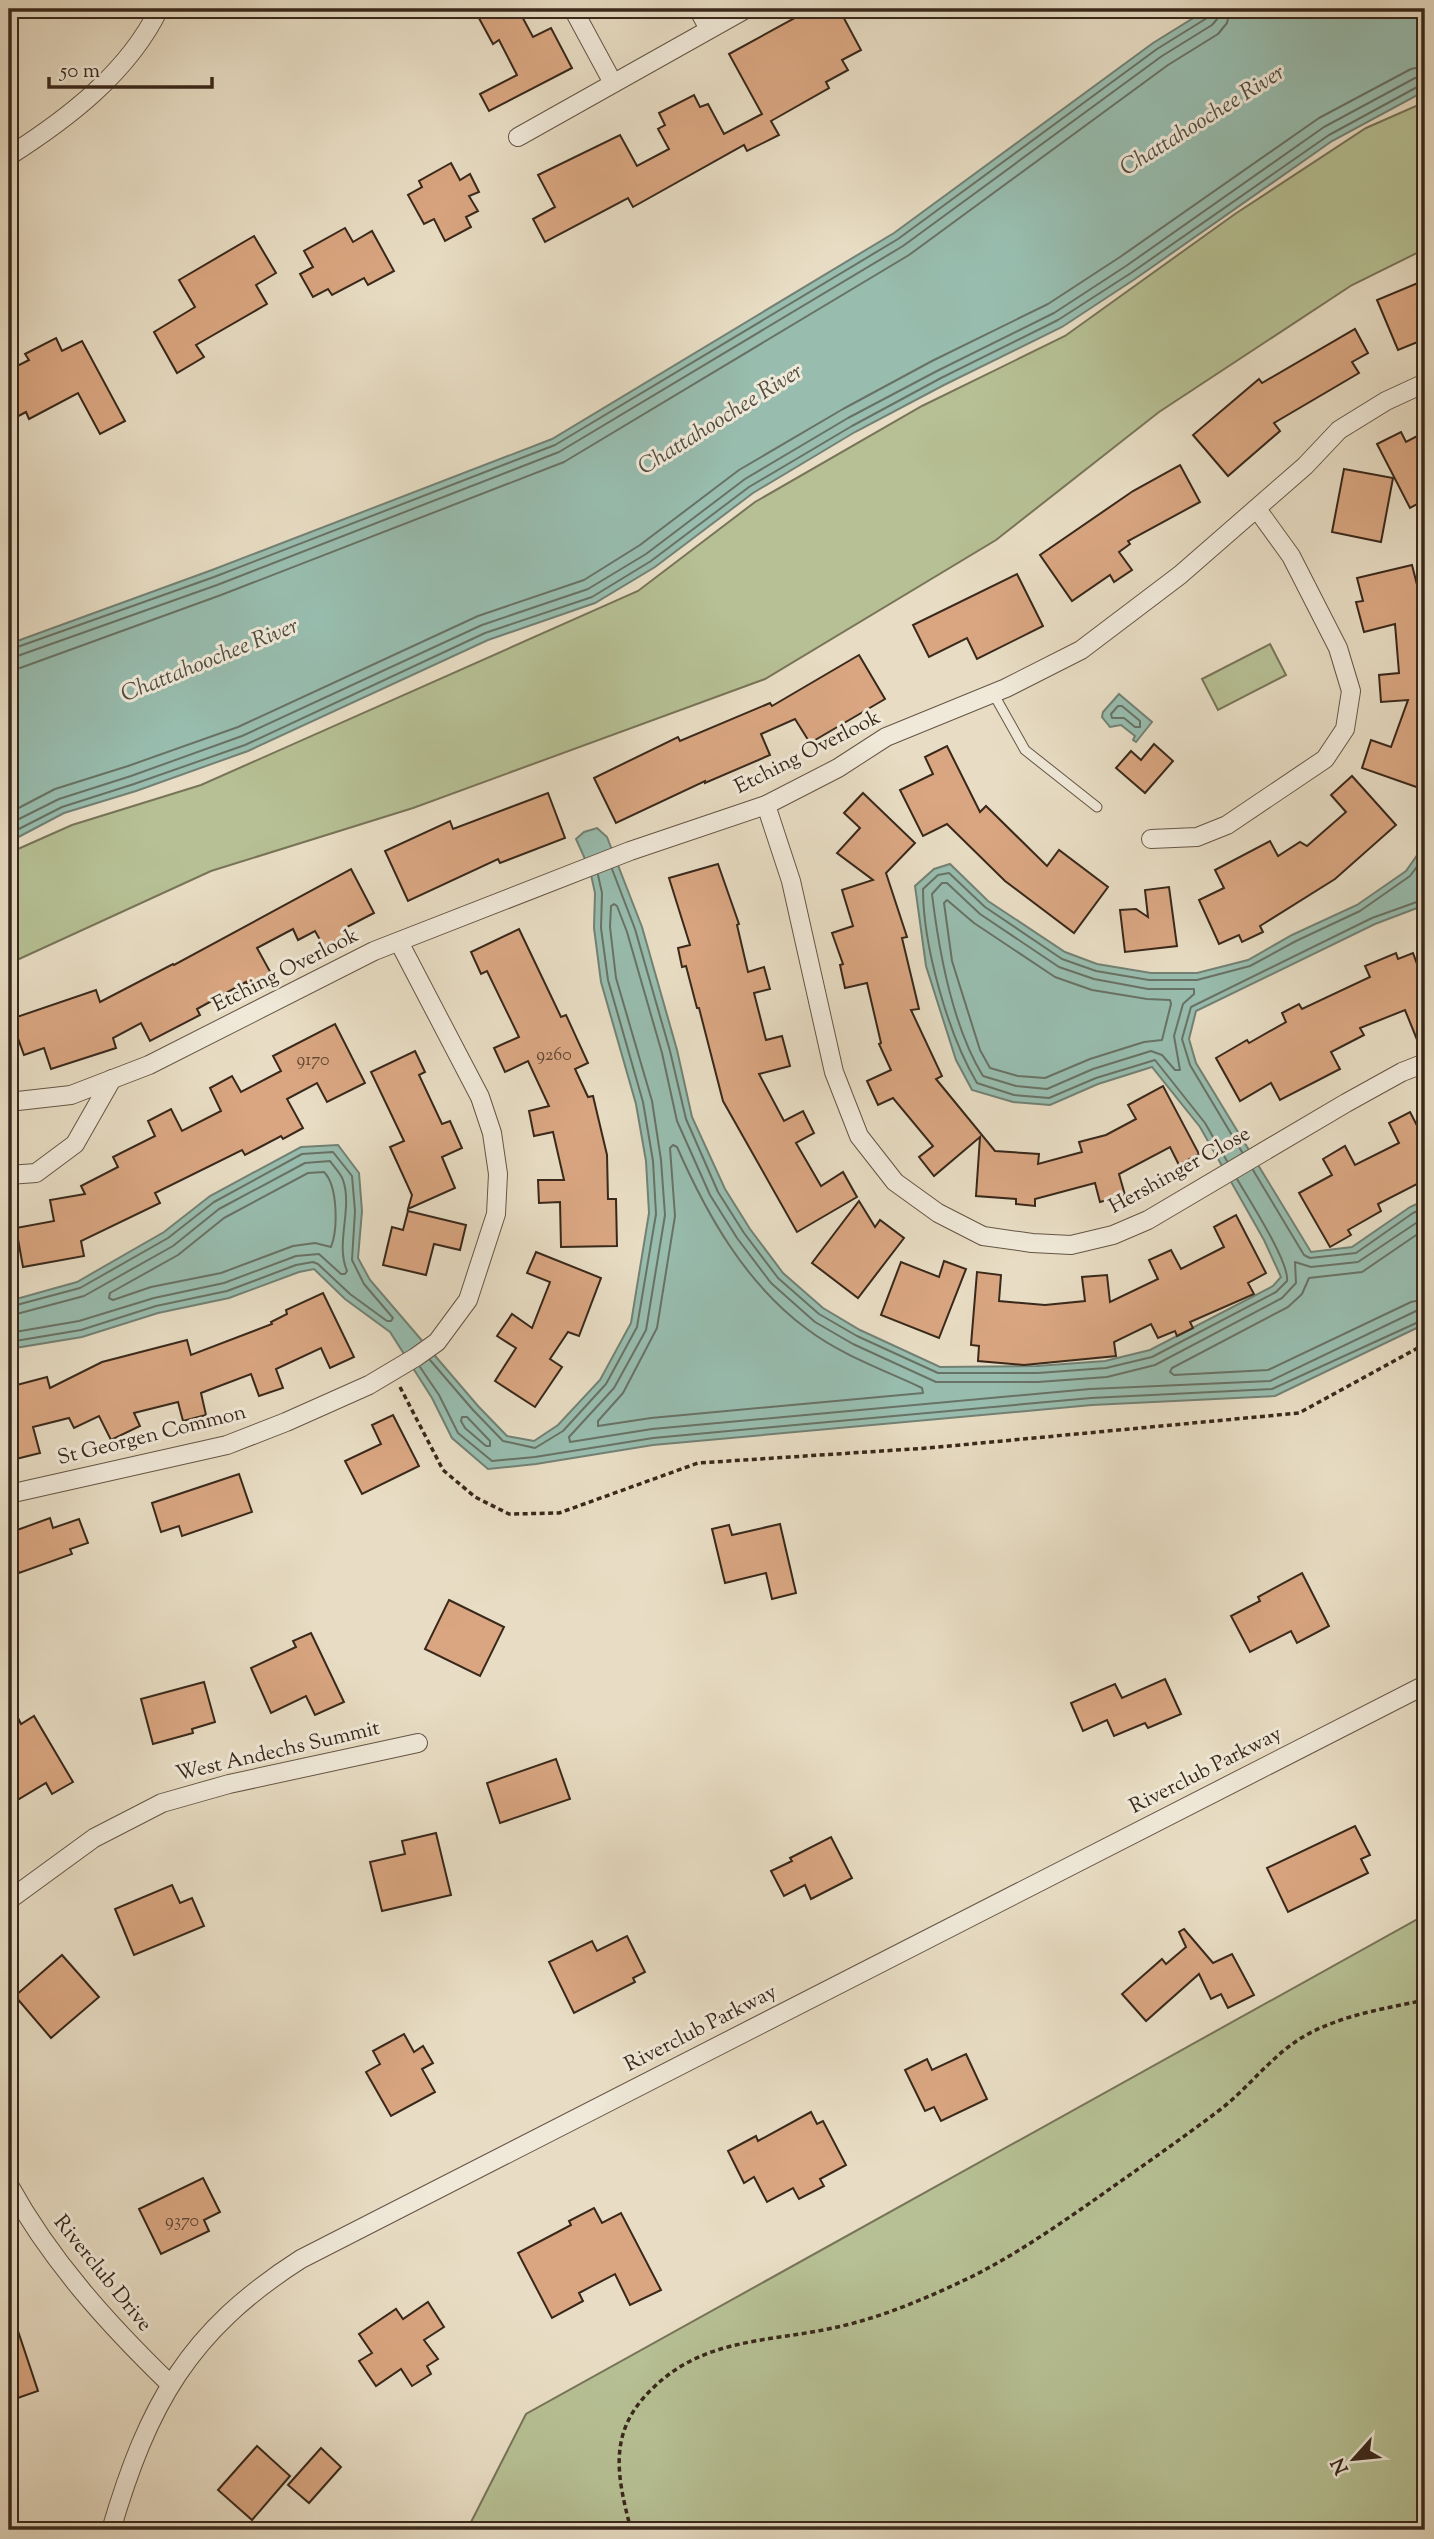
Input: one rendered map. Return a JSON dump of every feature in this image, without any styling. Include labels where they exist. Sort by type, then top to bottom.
[{"type":"street","points":[[9,156],[52,129],[102,85],[149,29],[159,9]]},
{"type":"street","points":[[573,9],[613,83]]},
{"type":"street","points":[[698,9],[709,29]]},
{"type":"street","points":[[517,137],[746,9]]},
{"type":"street","name":"Etching Overlook","points":[[9,1102],[71,1095],[112,1079],[180,1051],[374,951],[630,851],[766,805],[838,768],[886,737],[993,693],[1081,650],[1180,575],[1305,466],[1339,430],[1386,401],[1425,383]]},
{"type":"street","points":[[1151,839],[1197,837],[1227,825],[1325,759],[1345,729],[1351,691],[1338,648],[1292,556],[1257,509]]},
{"type":"street","name":"Hershinger Close","points":[[766,805],[791,881],[834,1072],[859,1136],[895,1182],[939,1213],[983,1236],[1071,1245],[1113,1235],[1148,1220],[1265,1149],[1402,1072],[1425,1063]]},
{"type":"street","name":"St Georgen Common","points":[[9,1494],[227,1445],[357,1391],[437,1342],[468,1300],[496,1214],[498,1174],[492,1133],[481,1097],[399,942]]},
{"type":"street","points":[[9,1175],[36,1173],[75,1144],[112,1079]]},
{"type":"street","name":"Riverclub Parkway","points":[[111,2530],[142,2439],[170,2384],[196,2347],[226,2315],[264,2282],[301,2259],[1425,1685]]},
{"type":"street","name":"West Andechs Summit","points":[[9,1900],[94,1838],[162,1803],[229,1784],[418,1743]]},
{"type":"street","name":"Riverclub Drive","points":[[9,2185],[67,2274],[117,2332],[170,2384]]},
{"type":"lane","points":[[993,693],[1025,750],[1097,807]]},
{"type":"path","points":[[392,1372],[443,1470],[475,1497],[509,1514],[559,1513],[698,1463],[928,1448],[1299,1413],[1425,1344]]},
{"type":"path","points":[[631,2530],[617,2464],[622,2432],[634,2408],[653,2387],[689,2361],[726,2345],[832,2328],[881,2316],[973,2276],[1054,2228],[1115,2185],[1223,2107],[1280,2052],[1313,2031],[1355,2016],[1425,2000]]},
{"type":"shaded area","points":[[1425,102],[1425,249],[1352,285],[1159,412],[996,540],[765,679],[413,808],[211,871],[17,960],[9,961],[9,853],[72,825],[201,785],[638,591],[755,502],[922,406],[1065,336],[1235,214],[1366,128]]},
{"type":"shaded area","points":[[1270,644],[1286,675],[1218,710],[1202,679]]},
{"type":"shaded area","points":[[1425,1915],[1425,2530],[467,2530],[526,2414]]},
{"type":"water","name":"Chattahoochee River","points":[[1208,9],[1425,9],[1425,91],[1332,141],[1062,327],[855,432],[753,493],[655,567],[595,603],[488,640],[248,751],[136,791],[64,813],[9,842],[9,644],[212,570],[552,439],[894,233],[1153,43]]},
{"type":"water","points":[[1119,694],[1152,722],[1136,742],[1133,740],[1135,736],[1121,725],[1110,727],[1102,717],[1103,712]]},
{"type":"water","points":[[597,828],[607,837],[642,927],[677,1050],[692,1117],[725,1189],[750,1229],[783,1273],[823,1308],[860,1330],[940,1367],[1037,1366],[1105,1361],[1150,1350],[1273,1286],[1281,1277],[1264,1240],[1200,1127],[1152,1067],[1098,1084],[1050,1105],[1013,1102],[972,1090],[956,1060],[926,966],[915,886],[934,869],[950,864],[988,901],[1065,952],[1097,964],[1151,973],[1197,973],[1248,960],[1292,935],[1357,905],[1406,871],[1425,844],[1425,905],[1375,924],[1196,1011],[1189,1039],[1196,1063],[1311,1252],[1352,1247],[1410,1207],[1425,1200],[1425,1324],[1275,1396],[1092,1405],[653,1445],[488,1469],[452,1438],[432,1398],[390,1332],[345,1299],[314,1269],[229,1298],[158,1313],[82,1337],[9,1349],[9,1301],[77,1282],[164,1232],[210,1196],[301,1147],[338,1145],[359,1173],[362,1211],[358,1258],[370,1280],[507,1436],[534,1441],[558,1425],[600,1380],[631,1323],[649,1213],[646,1161],[636,1104],[601,982],[594,928],[595,893],[590,870],[576,839],[584,832]]},
{"type":"building","points":[[474,9],[518,9],[533,37],[551,28],[572,68],[489,111],[480,94],[517,75],[499,40],[493,44]]},
{"type":"building","points":[[811,9],[839,9],[861,50],[842,60],[848,70],[826,82],[829,88],[771,121],[779,135],[747,151],[744,145],[633,207],[628,198],[545,242],[533,219],[555,207],[538,175],[620,135],[637,166],[669,149],[658,129],[665,125],[659,113],[694,95],[700,107],[708,104],[724,134],[762,114],[729,54]]},
{"type":"building","points":[[451,163],[460,180],[470,174],[479,192],[469,196],[478,211],[466,217],[471,227],[445,241],[434,219],[424,224],[408,195],[422,187],[419,181]]},
{"type":"building","points":[[345,228],[353,242],[372,231],[394,271],[368,285],[364,278],[332,295],[328,289],[313,297],[300,274],[313,267],[304,251]]},
{"type":"building","points":[[254,236],[276,273],[256,285],[267,304],[196,345],[204,357],[177,373],[154,332],[195,307],[179,280]]},
{"type":"building","points":[[1425,280],[1425,339],[1398,350],[1377,300]]},
{"type":"building","points":[[1355,329],[1368,353],[1352,362],[1359,373],[1274,423],[1280,431],[1228,476],[1193,435],[1259,379],[1262,383]]},
{"type":"building","points":[[56,338],[62,351],[82,341],[125,421],[100,434],[78,393],[29,419],[26,412],[9,421],[9,370],[29,360],[25,354]]},
{"type":"building","points":[[1401,432],[1406,442],[1425,432],[1425,500],[1410,508],[1377,444]]},
{"type":"building","points":[[1180,465],[1200,502],[1128,541],[1130,544],[1119,552],[1132,570],[1114,582],[1110,575],[1072,601],[1040,555],[1133,491]]},
{"type":"building","points":[[1344,469],[1393,478],[1381,542],[1332,532]]},
{"type":"building","points":[[1412,565],[1425,616],[1425,790],[1362,768],[1371,740],[1391,747],[1408,700],[1381,702],[1379,675],[1399,673],[1395,624],[1364,632],[1356,602],[1363,601],[1357,578]]},
{"type":"building","points":[[1017,574],[1043,626],[977,659],[967,638],[929,657],[913,625]]},
{"type":"building","points":[[859,655],[885,699],[810,743],[795,719],[761,734],[770,755],[705,781],[616,823],[594,778],[678,737],[680,741],[770,703],[772,706]]},
{"type":"building","points":[[1154,744],[1173,761],[1145,793],[1116,768],[1131,751],[1141,760]]},
{"type":"building","points":[[947,746],[980,812],[986,806],[1047,866],[1059,850],[1108,887],[1074,933],[1005,881],[947,824],[923,836],[900,790],[933,774],[925,757]]},
{"type":"building","points":[[1352,776],[1396,825],[1335,879],[1260,926],[1263,932],[1242,942],[1239,935],[1219,944],[1199,900],[1224,888],[1215,870],[1270,841],[1278,856],[1300,842],[1307,846],[1346,812],[1331,795]]},
{"type":"building","points":[[548,793],[565,838],[500,863],[498,859],[408,901],[385,851],[450,821],[453,829]]},
{"type":"building","points":[[863,793],[915,843],[886,873],[907,937],[902,938],[919,1009],[911,1010],[942,1076],[936,1079],[995,1151],[1039,1154],[1038,1164],[1082,1152],[1079,1142],[1106,1135],[1136,1119],[1128,1105],[1163,1086],[1199,1154],[1179,1165],[1170,1147],[1119,1174],[1125,1195],[1100,1202],[1095,1183],[1035,1199],[1035,1206],[1016,1204],[1016,1199],[976,1196],[980,1137],[934,1176],[919,1157],[933,1146],[893,1098],[878,1105],[867,1081],[891,1070],[879,1044],[881,1043],[867,983],[845,988],[840,965],[843,964],[832,933],[853,926],[842,890],[873,880],[837,853],[860,828],[844,813]]},
{"type":"building","points":[[718,864],[739,924],[737,925],[748,972],[764,967],[770,989],[754,993],[766,1040],[782,1036],[790,1066],[759,1074],[784,1121],[803,1111],[814,1133],[796,1143],[821,1186],[843,1172],[857,1197],[797,1232],[723,1101],[699,1008],[686,966],[682,967],[678,948],[690,945],[669,878]]},
{"type":"building","points":[[351,869],[374,913],[343,929],[346,936],[324,947],[315,931],[298,940],[293,929],[257,948],[273,977],[250,990],[246,982],[197,1009],[200,1015],[150,1041],[141,1023],[113,1038],[116,1048],[51,1069],[44,1048],[24,1055],[11,1019],[96,990],[100,1002]]},
{"type":"building","points":[[1169,887],[1177,946],[1125,952],[1120,910],[1136,909],[1148,917],[1145,890]]},
{"type":"building","points":[[519,929],[561,1017],[566,1015],[588,1063],[575,1069],[588,1097],[593,1096],[607,1155],[608,1199],[616,1199],[617,1246],[561,1247],[560,1202],[539,1203],[538,1180],[564,1180],[553,1132],[534,1136],[529,1111],[549,1106],[528,1061],[505,1072],[494,1048],[519,1037],[487,971],[481,974],[471,952]]},
{"type":"building","points":[[1396,953],[1398,959],[1413,953],[1425,986],[1425,1052],[1422,1052],[1405,1010],[1360,1028],[1364,1035],[1331,1052],[1340,1069],[1280,1100],[1271,1083],[1240,1101],[1216,1058],[1286,1022],[1282,1013],[1299,1004],[1302,1009],[1370,977],[1365,966]]},
{"type":"building","points":[[335,1024],[365,1083],[327,1102],[317,1083],[287,1099],[303,1128],[245,1155],[242,1150],[155,1193],[160,1203],[81,1241],[84,1256],[23,1267],[16,1228],[54,1221],[50,1200],[85,1194],[81,1186],[118,1167],[113,1157],[155,1136],[148,1121],[171,1109],[182,1131],[221,1111],[210,1088],[232,1076],[241,1092],[281,1071],[273,1056]]},
{"type":"building","points":[[415,1051],[425,1072],[419,1075],[442,1124],[450,1121],[462,1148],[442,1157],[455,1188],[408,1209],[412,1195],[390,1147],[404,1141],[371,1072]]},
{"type":"building","points":[[1410,1112],[1425,1141],[1425,1180],[1378,1204],[1381,1211],[1348,1230],[1351,1235],[1330,1247],[1299,1193],[1332,1175],[1323,1159],[1345,1146],[1355,1165],[1399,1143],[1389,1123]]},
{"type":"building","points":[[859,1201],[875,1227],[880,1220],[904,1238],[858,1298],[812,1263]]},
{"type":"building","points":[[408,1211],[466,1225],[460,1250],[434,1244],[426,1275],[383,1265],[392,1227],[403,1230]]},
{"type":"building","points":[[1236,1215],[1266,1273],[1248,1283],[1254,1294],[1190,1322],[1193,1328],[1177,1336],[1175,1331],[1158,1338],[1151,1324],[1114,1342],[1116,1356],[1024,1365],[978,1361],[979,1346],[971,1345],[977,1272],[1001,1275],[999,1301],[1045,1305],[1085,1301],[1082,1277],[1107,1275],[1110,1302],[1158,1279],[1149,1260],[1171,1250],[1181,1269],[1224,1247],[1214,1227]]},
{"type":"building","points":[[536,1252],[601,1278],[579,1336],[568,1332],[550,1359],[562,1367],[535,1407],[495,1381],[516,1348],[497,1336],[512,1314],[532,1328],[550,1282],[527,1273]]},
{"type":"building","points":[[944,1261],[966,1269],[939,1338],[881,1315],[901,1262],[939,1277]]},
{"type":"building","points":[[323,1293],[354,1357],[330,1368],[321,1348],[276,1369],[283,1388],[259,1396],[251,1374],[201,1393],[206,1415],[183,1421],[178,1402],[134,1413],[140,1426],[111,1440],[99,1416],[74,1428],[69,1418],[33,1427],[40,1453],[12,1460],[9,1448],[9,1387],[47,1377],[50,1388],[102,1362],[187,1340],[191,1355],[272,1324],[271,1322],[287,1314],[286,1310]]},
{"type":"building","points":[[393,1415],[419,1466],[362,1494],[345,1461],[381,1444],[372,1425]]},
{"type":"building","points":[[239,1474],[252,1512],[182,1536],[179,1526],[161,1532],[152,1503]]},
{"type":"building","points":[[50,1518],[53,1528],[79,1519],[88,1543],[70,1549],[72,1554],[19,1573],[9,1543],[9,1533]]},
{"type":"building","points":[[780,1524],[796,1593],[772,1599],[766,1573],[725,1583],[712,1529],[729,1525],[732,1535]]},
{"type":"building","points":[[1302,1573],[1329,1626],[1297,1643],[1291,1631],[1250,1652],[1231,1616],[1260,1601],[1258,1597]]},
{"type":"building","points":[[449,1600],[504,1627],[480,1676],[425,1649]]},
{"type":"building","points":[[311,1633],[344,1702],[315,1715],[306,1696],[271,1713],[251,1668],[296,1647],[293,1641]]},
{"type":"building","points":[[1165,1679],[1181,1714],[1148,1728],[1145,1723],[1114,1736],[1107,1720],[1083,1731],[1071,1703],[1115,1684],[1122,1698]]},
{"type":"building","points":[[204,1682],[215,1722],[192,1729],[193,1733],[153,1744],[141,1699]]},
{"type":"building","points":[[9,1700],[21,1724],[34,1716],[73,1782],[52,1794],[46,1783],[14,1802],[9,1792],[9,1758],[17,1753],[9,1737]]},
{"type":"building","points":[[556,1759],[570,1799],[500,1823],[487,1783]]},
{"type":"building","points":[[1355,1826],[1370,1855],[1361,1859],[1368,1873],[1288,1912],[1267,1868]]},
{"type":"building","points":[[436,1833],[451,1895],[382,1911],[370,1862],[405,1854],[402,1841]]},
{"type":"building","points":[[831,1837],[852,1878],[811,1899],[805,1885],[784,1896],[771,1871]]},
{"type":"building","points":[[172,1885],[180,1903],[192,1898],[204,1926],[134,1955],[115,1909]]},
{"type":"building","points":[[1184,1929],[1213,1963],[1232,1954],[1254,1995],[1228,2008],[1221,1994],[1211,1999],[1199,1974],[1146,2021],[1122,1994],[1162,1959],[1166,1964],[1186,1947],[1179,1932]]},
{"type":"building","points":[[627,1936],[645,1972],[633,1978],[635,1982],[574,2013],[549,1962],[592,1941],[597,1951]]},
{"type":"building","points":[[62,1955],[99,1997],[51,2038],[15,1996]]},
{"type":"building","points":[[404,2034],[414,2052],[423,2046],[433,2063],[422,2069],[435,2092],[391,2116],[366,2072],[380,2064],[373,2051]]},
{"type":"building","points":[[966,2054],[987,2099],[941,2121],[934,2107],[925,2111],[905,2070],[927,2059],[932,2070]]},
{"type":"building","points":[[811,2112],[817,2124],[823,2121],[846,2165],[820,2179],[824,2186],[799,2199],[793,2188],[767,2202],[754,2177],[744,2183],[728,2151],[756,2136],[758,2141]]},
{"type":"building","points":[[203,2178],[220,2212],[204,2220],[209,2231],[161,2254],[139,2209]]},
{"type":"building","points":[[594,2208],[602,2223],[621,2213],[661,2290],[630,2305],[615,2274],[579,2293],[583,2301],[552,2318],[518,2253],[571,2225],[569,2221]]},
{"type":"building","points":[[428,2302],[444,2327],[424,2340],[438,2359],[427,2366],[431,2374],[412,2386],[401,2369],[376,2386],[359,2361],[372,2353],[359,2334],[396,2309],[403,2319]]},
{"type":"building","points":[[12,2313],[38,2391],[9,2401],[9,2314]]},
{"type":"building","points":[[257,2446],[290,2476],[252,2520],[218,2490]]},
{"type":"building","points":[[321,2448],[341,2467],[309,2503],[288,2485]]}]
